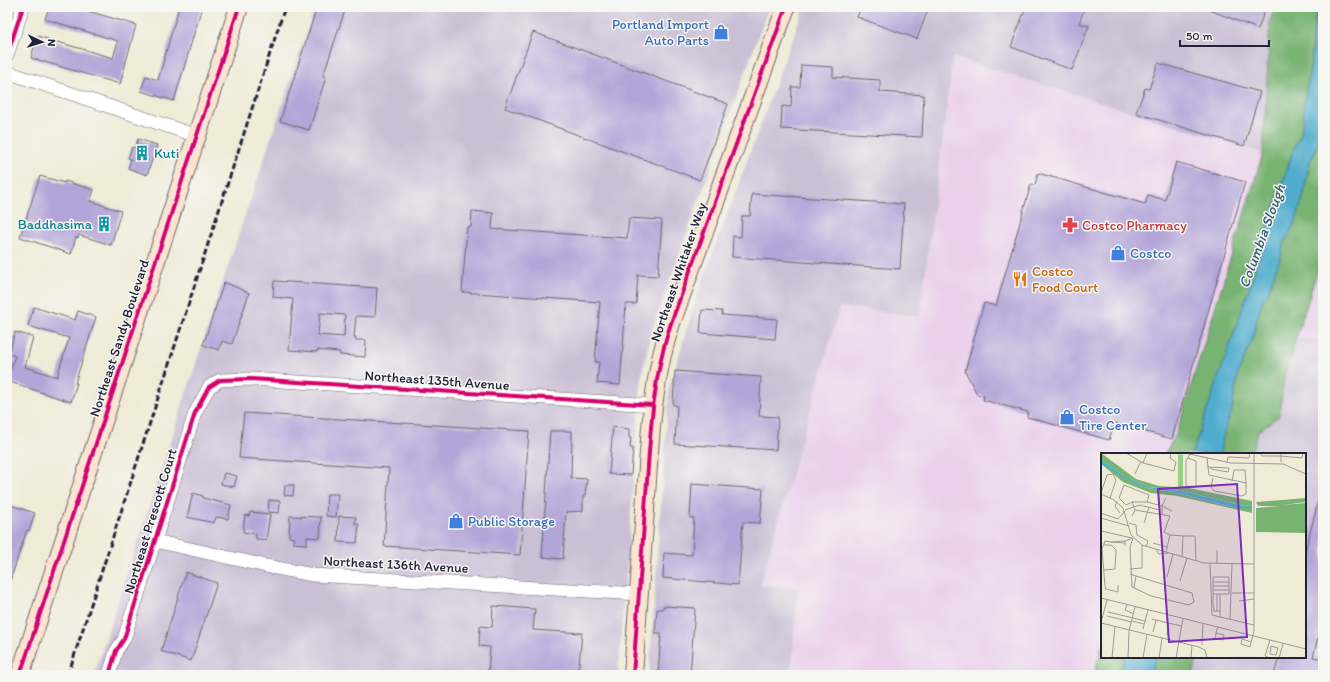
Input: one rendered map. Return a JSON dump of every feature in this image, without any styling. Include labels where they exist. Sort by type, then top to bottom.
[{"type":"main road","name":"Northeast Sandy Boulevard","points":[[20,675],[239,7]]},
{"type":"main road","name":"Northeast Whitaker Way","points":[[633,675],[653,405],[657,376],[671,323],[786,7]]},
{"type":"street","points":[[7,55],[22,7]]},
{"type":"street","points":[[7,72],[197,136]]},
{"type":"street","name":"Northeast 135th Avenue","points":[[220,380],[251,379],[653,405]]},
{"type":"street","name":"Northeast Prescott Court","points":[[109,675],[116,651],[124,639],[196,413],[209,387],[220,380]]},
{"type":"street","name":"Northeast 136th Avenue","points":[[155,541],[313,575],[639,594]]},
{"type":"shaded area","points":[[315,7],[769,7],[652,330],[642,372],[618,675],[94,675],[225,275]]},
{"type":"shaded area","points":[[804,7],[1275,7],[1270,23],[1263,153],[953,57],[920,316],[840,307],[760,585],[798,588],[791,675],[649,675],[669,389],[696,298]]},
{"type":"shaded area","points":[[953,57],[1263,153],[1175,437],[1165,453],[1101,453],[1101,648],[1094,675],[791,675],[798,588],[760,585],[840,307],[920,316]]},
{"type":"shaded area","points":[[1323,247],[1323,340],[1296,338],[1320,263]]},
{"type":"shaded area","points":[[1296,338],[1323,340],[1323,675],[1193,675],[1198,658],[1306,658],[1306,453],[1251,453],[1258,431],[1279,416],[1284,377]]},
{"type":"green space","points":[[1275,7],[1317,7],[1312,39],[1312,58],[1301,134],[1293,150],[1247,295],[1192,453],[1165,453],[1175,437],[1263,153],[1270,22]]},
{"type":"green space","points":[[1323,119],[1323,247],[1320,263],[1284,377],[1279,416],[1258,431],[1251,453],[1219,453],[1226,426],[1232,410],[1238,373],[1251,343],[1262,302],[1267,294],[1281,256],[1283,246],[1297,218],[1304,193],[1310,161],[1319,138]]},
{"type":"green space","points":[[1101,648],[1101,658],[1125,658],[1120,675],[1094,675]]},
{"type":"green space","points":[[1155,658],[1198,658],[1193,675],[1151,675]]},
{"type":"water","points":[[1317,7],[1323,7],[1323,119],[1319,138],[1310,161],[1304,193],[1297,218],[1283,246],[1281,256],[1267,294],[1262,302],[1251,343],[1238,373],[1232,410],[1226,426],[1219,453],[1192,453],[1247,295],[1293,150],[1301,134],[1304,103],[1312,58],[1312,39]]},
{"type":"water","points":[[1125,658],[1155,658],[1151,675],[1120,675]]},
{"type":"building","points":[[49,7],[74,7],[136,25],[120,84],[31,58],[37,36],[113,58],[118,41],[45,19]]},
{"type":"building","points":[[179,7],[202,7],[174,101],[141,91],[146,76],[158,80]]},
{"type":"building","points":[[317,7],[346,7],[323,76],[326,77],[309,130],[280,121]]},
{"type":"building","points":[[861,7],[929,7],[917,39],[857,17]]},
{"type":"building","points":[[1026,7],[1085,7],[1079,23],[1089,26],[1072,70],[1011,47]]},
{"type":"building","points":[[1202,7],[1266,7],[1258,29]]},
{"type":"building","points":[[533,32],[728,104],[700,180],[505,108]]},
{"type":"building","points":[[1158,63],[1260,92],[1244,146],[1136,113],[1145,88],[1149,89]]},
{"type":"building","points":[[801,65],[833,67],[833,77],[880,80],[880,92],[924,95],[922,137],[781,129],[782,106],[791,107],[792,87],[800,87]]},
{"type":"building","name":"Kuti","points":[[138,139],[157,145],[147,175],[128,168],[131,159],[128,158],[132,147],[135,148]]},
{"type":"building","name":"Costco","points":[[1176,162],[1245,182],[1172,439],[1114,423],[1109,440],[1027,417],[1028,412],[983,400],[984,396],[977,394],[965,371],[984,303],[996,306],[1031,184],[1035,185],[1038,173],[1145,204],[1148,195],[1165,200]]},
{"type":"building","points":[[40,176],[65,183],[65,181],[94,190],[90,201],[121,211],[111,245],[79,235],[78,238],[76,237],[71,254],[20,237]]},
{"type":"building","points":[[752,194],[904,204],[900,269],[732,257],[733,236],[741,237],[742,216],[750,216]]},
{"type":"building","points":[[472,211],[493,213],[492,229],[627,238],[629,218],[662,220],[658,276],[638,275],[636,304],[626,304],[620,385],[597,383],[599,362],[595,362],[600,302],[462,292],[467,227],[471,227]]},
{"type":"building","points":[[274,281],[377,288],[375,317],[356,316],[354,337],[356,337],[355,340],[366,340],[365,357],[340,355],[340,352],[289,350],[293,299],[273,297]],"holes":[[[320,313],[345,315],[344,337],[318,335]]]},
{"type":"building","points":[[224,282],[249,293],[232,344],[222,341],[219,350],[203,345]]},
{"type":"building","points":[[34,307],[75,320],[78,311],[96,317],[75,383],[77,383],[71,402],[7,381],[15,356],[9,354],[15,332],[33,337],[25,367],[57,377],[69,338],[28,326]]},
{"type":"building","points":[[702,310],[722,311],[722,315],[777,319],[775,339],[700,333]]},
{"type":"building","points":[[675,371],[761,377],[759,416],[778,417],[776,450],[675,444],[677,405],[673,405]]},
{"type":"building","points":[[244,413],[529,431],[520,555],[384,546],[389,468],[239,458]]},
{"type":"building","points":[[613,427],[629,429],[629,438],[631,438],[630,448],[633,448],[631,475],[609,474]]},
{"type":"building","points":[[550,431],[572,431],[571,478],[587,479],[585,496],[583,496],[583,511],[566,512],[563,559],[542,557]]},
{"type":"building","points":[[224,473],[237,476],[234,487],[221,484]]},
{"type":"building","points":[[692,484],[763,489],[760,523],[743,522],[738,585],[663,578],[664,553],[692,555],[694,518],[690,518]]},
{"type":"building","points":[[285,485],[294,485],[293,496],[284,495]]},
{"type":"building","points":[[193,493],[203,496],[203,498],[231,505],[228,519],[216,517],[214,523],[187,517]]},
{"type":"building","points":[[327,494],[338,494],[336,517],[326,516]]},
{"type":"building","points":[[1320,494],[1323,494],[1323,618],[1313,657],[1323,659],[1323,675],[1274,675],[1279,658],[1306,658],[1306,548]]},
{"type":"building","points":[[269,500],[280,501],[279,513],[268,512]]},
{"type":"building","points":[[7,504],[35,513],[29,531],[27,530],[9,584],[7,584]]},
{"type":"building","points":[[250,512],[270,514],[266,540],[256,539],[256,534],[243,532],[245,515],[249,516]]},
{"type":"building","points":[[290,516],[321,517],[320,538],[307,537],[307,544],[293,543],[294,538],[289,537]]},
{"type":"building","points":[[339,516],[356,517],[355,524],[359,524],[357,543],[338,542]]},
{"type":"building","points":[[186,572],[217,583],[191,661],[161,651]]},
{"type":"building","points":[[493,606],[535,609],[533,630],[582,633],[578,675],[488,675],[490,647],[479,646],[480,626],[492,627]]},
{"type":"building","points":[[663,606],[695,608],[690,675],[658,675],[661,633],[655,633],[657,609],[663,609]]},
{"type":"railway","points":[[68,675],[285,7]]},
{"type":"cycle path","points":[[7,55],[23,7]]},
{"type":"cycle path","points":[[20,675],[239,7]]},
{"type":"cycle path","points":[[633,675],[653,409],[665,344],[671,323],[786,7]]},
{"type":"cycle path","points":[[109,675],[116,651],[124,639],[195,413],[209,387],[220,380],[251,379],[653,405]]},
{"type":"place","name":"Portland Import Auto Parts","points":[[721,32]]},
{"type":"place","name":"Kuti","points":[[142,153]]},
{"type":"place","name":"Baddhasima","points":[[104,224]]},
{"type":"place","name":"Costco Pharmacy","points":[[1070,225]]},
{"type":"place","name":"Costco","points":[[1118,253]]},
{"type":"place","name":"Costco Food Court","points":[[1020,279]]},
{"type":"place","name":"Costco Tire Center","points":[[1067,417]]},
{"type":"place","name":"Public Storage","points":[[456,521]]},
{"type":"water label","name":"Columbia Slough","points":[[1262,236]]}]
